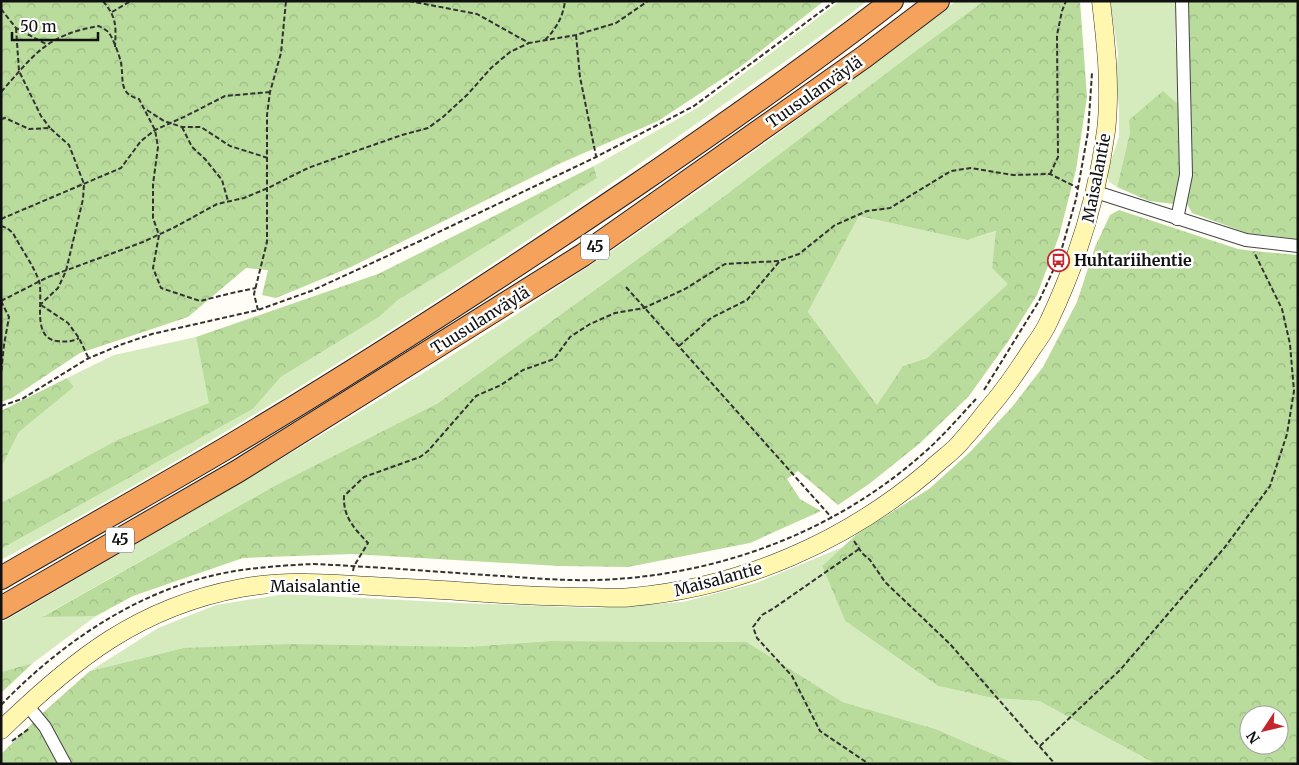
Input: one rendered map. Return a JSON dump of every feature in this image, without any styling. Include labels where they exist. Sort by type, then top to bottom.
[{"type":"highway","name":"Tuusulanväylä","points":[[1,578],[224,450],[398,343],[569,231],[716,130],[892,1]]},
{"type":"highway","name":"Tuusulanväylä","points":[[1,608],[238,471],[583,255],[864,57],[938,1]]},
{"type":"main road","name":"Maisalantie","points":[[4,735],[27,705],[66,670],[120,633],[179,605],[209,596],[244,587],[284,583],[328,583],[542,596],[628,598],[666,593],[735,577],[776,564],[847,530],[903,493],[957,446],[1007,388],[1048,324],[1077,255],[1096,192],[1106,131],[1108,97],[1107,55],[1101,1]]},
{"type":"street","points":[[1177,219],[1186,175],[1182,1]]},
{"type":"street","points":[[1096,192],[1246,240],[1298,246]]},
{"type":"street","points":[[27,705],[39,720],[65,764]]},
{"type":"path","points":[[104,1],[116,21],[116,49]]},
{"type":"path","points":[[112,12],[130,1]]},
{"type":"path","points":[[258,310],[254,294],[267,242],[267,115],[270,92],[281,53],[286,1]]},
{"type":"path","points":[[409,1],[477,14],[529,43]]},
{"type":"path","points":[[419,3],[424,1]]},
{"type":"path","points":[[544,41],[553,32],[564,12],[565,1]]},
{"type":"path","points":[[1,374],[9,317],[1,301],[39,281],[159,235],[217,204],[244,198],[308,168],[402,135],[428,128],[444,117],[510,52],[529,43],[576,35],[616,23],[648,1]]},
{"type":"path","points":[[1,406],[22,399],[89,359],[120,345],[152,334],[258,310],[311,291],[596,157],[694,106],[835,1]]},
{"type":"path","points":[[1050,174],[1058,157],[1057,35],[1066,1]]},
{"type":"path","points":[[1,9],[16,28],[47,44]]},
{"type":"path","points":[[1,92],[37,51],[47,44],[78,30],[99,26],[109,32],[121,62],[122,81],[126,92],[130,97],[139,99],[155,130],[158,147],[153,184],[153,218],[159,235],[153,268],[161,288],[200,301],[256,288]]},
{"type":"path","points":[[16,28],[20,71],[41,116],[50,128],[69,145],[84,184],[83,199],[66,271],[58,288],[41,304]]},
{"type":"path","points":[[576,35],[580,77],[596,157]]},
{"type":"path","points":[[982,392],[1039,301],[1058,260],[1078,188],[1088,132],[1092,73]]},
{"type":"path","points":[[1,220],[121,168],[141,141],[155,130],[225,96],[270,92]]},
{"type":"path","points":[[145,109],[169,123],[201,127],[230,146],[268,158]]},
{"type":"path","points":[[1,118],[29,129],[50,128]]},
{"type":"path","points":[[182,126],[192,146],[222,180],[228,201]]},
{"type":"path","points":[[976,399],[927,450],[880,488],[832,518],[783,542],[736,558],[686,571],[645,577],[595,580],[354,566],[368,543],[354,528],[343,508],[344,496],[364,476],[420,457],[428,451],[476,396],[500,385],[523,370],[554,359],[570,337],[590,324],[615,313],[644,308],[685,289],[725,264],[779,261],[799,254],[835,225],[868,211],[890,208],[951,171],[971,168],[1013,175],[1050,174],[1078,188]]},
{"type":"path","points":[[1,226],[7,228],[13,234],[39,281],[40,318],[42,331],[46,337],[54,341],[70,342],[79,338]]},
{"type":"path","points":[[1040,746],[1121,669],[1225,547],[1270,486],[1287,434],[1294,391],[1290,344],[1282,309],[1259,260],[1246,240]]},
{"type":"path","points":[[679,346],[711,318],[747,300],[779,261]]},
{"type":"path","points":[[626,287],[832,518]]},
{"type":"path","points":[[41,304],[68,323],[79,338],[89,359]]},
{"type":"path","points":[[847,530],[885,582],[950,644],[1055,764]]},
{"type":"path","points":[[860,549],[762,615],[753,628],[757,638],[792,676],[820,731],[869,764]]},
{"type":"path","points":[[4,735],[12,741],[39,720]]},
{"type":"green space","points":[[1,1],[824,1],[740,67],[658,121],[561,163],[351,267],[276,298],[262,295],[268,270],[246,268],[188,317],[80,353],[12,398],[1,402]]},
{"type":"green space","points":[[840,1],[867,1],[800,51],[603,189],[350,356],[177,460],[1,560],[1,549],[253,409],[281,377],[379,317],[398,300],[597,177],[594,166],[699,107]]},
{"type":"green space","points":[[956,1],[984,1],[707,209],[438,403],[276,485],[43,616],[96,616],[33,663],[1,672],[1,623],[368,407],[489,332],[693,195]]},
{"type":"green space","points":[[984,1],[1080,1],[1087,97],[1076,170],[1059,236],[1037,295],[1009,340],[969,396],[919,444],[869,484],[838,505],[798,471],[787,479],[800,499],[821,511],[750,543],[628,567],[559,566],[352,554],[243,558],[133,596],[96,616],[42,617],[276,485],[438,403],[707,209]],"holes":[[[859,216],[967,240],[996,231],[992,268],[1008,284],[927,358],[903,366],[877,405],[808,312]]]},
{"type":"green space","points":[[1110,1],[1176,1],[1175,37],[1180,106],[1130,132],[1117,187],[1109,182],[1107,173],[1119,136],[1119,107],[1116,82],[1118,53]]},
{"type":"green space","points":[[1187,1],[1298,1],[1298,239],[1247,233],[1192,213],[1185,200],[1192,149]]},
{"type":"green space","points":[[1163,91],[1180,106],[1183,174],[1174,204],[1149,201],[1117,187],[1130,132],[1129,120]]},
{"type":"green space","points":[[594,166],[597,178],[398,300],[379,317],[281,377],[253,409],[1,549],[1,503],[117,440],[209,403],[196,337],[378,274]]},
{"type":"green space","points":[[1119,210],[1238,249],[1298,255],[1298,764],[1156,764],[1039,701],[992,698],[938,686],[845,621],[822,566],[857,534],[929,489],[970,452],[1012,407],[1043,367],[1077,302],[1095,247],[1110,215]]},
{"type":"green space","points":[[859,216],[967,240],[997,231],[992,268],[1009,284],[927,358],[903,366],[877,406],[808,312]]},
{"type":"green space","points":[[196,337],[210,403],[117,440],[1,503],[1,468],[19,432],[74,387],[67,378],[114,355]]},
{"type":"green space","points":[[67,378],[74,387],[19,432],[1,468],[1,411]]},
{"type":"green space","points":[[843,547],[822,566],[845,621],[938,686],[992,698],[1039,701],[1156,764],[1016,764],[936,729],[843,702],[747,642],[550,641],[466,647],[183,648],[90,671],[158,628],[216,605],[285,594],[592,608],[683,602],[756,583]]},
{"type":"green space","points":[[550,641],[747,642],[843,702],[936,729],[1016,764],[1,764],[1,754],[47,709],[90,671],[183,648],[291,644],[466,647]]},
{"type":"green space","points":[[33,663],[1,693],[1,672]]},
{"type":"place","name":"Huhtariihentie","points":[[1058,260]]}]
